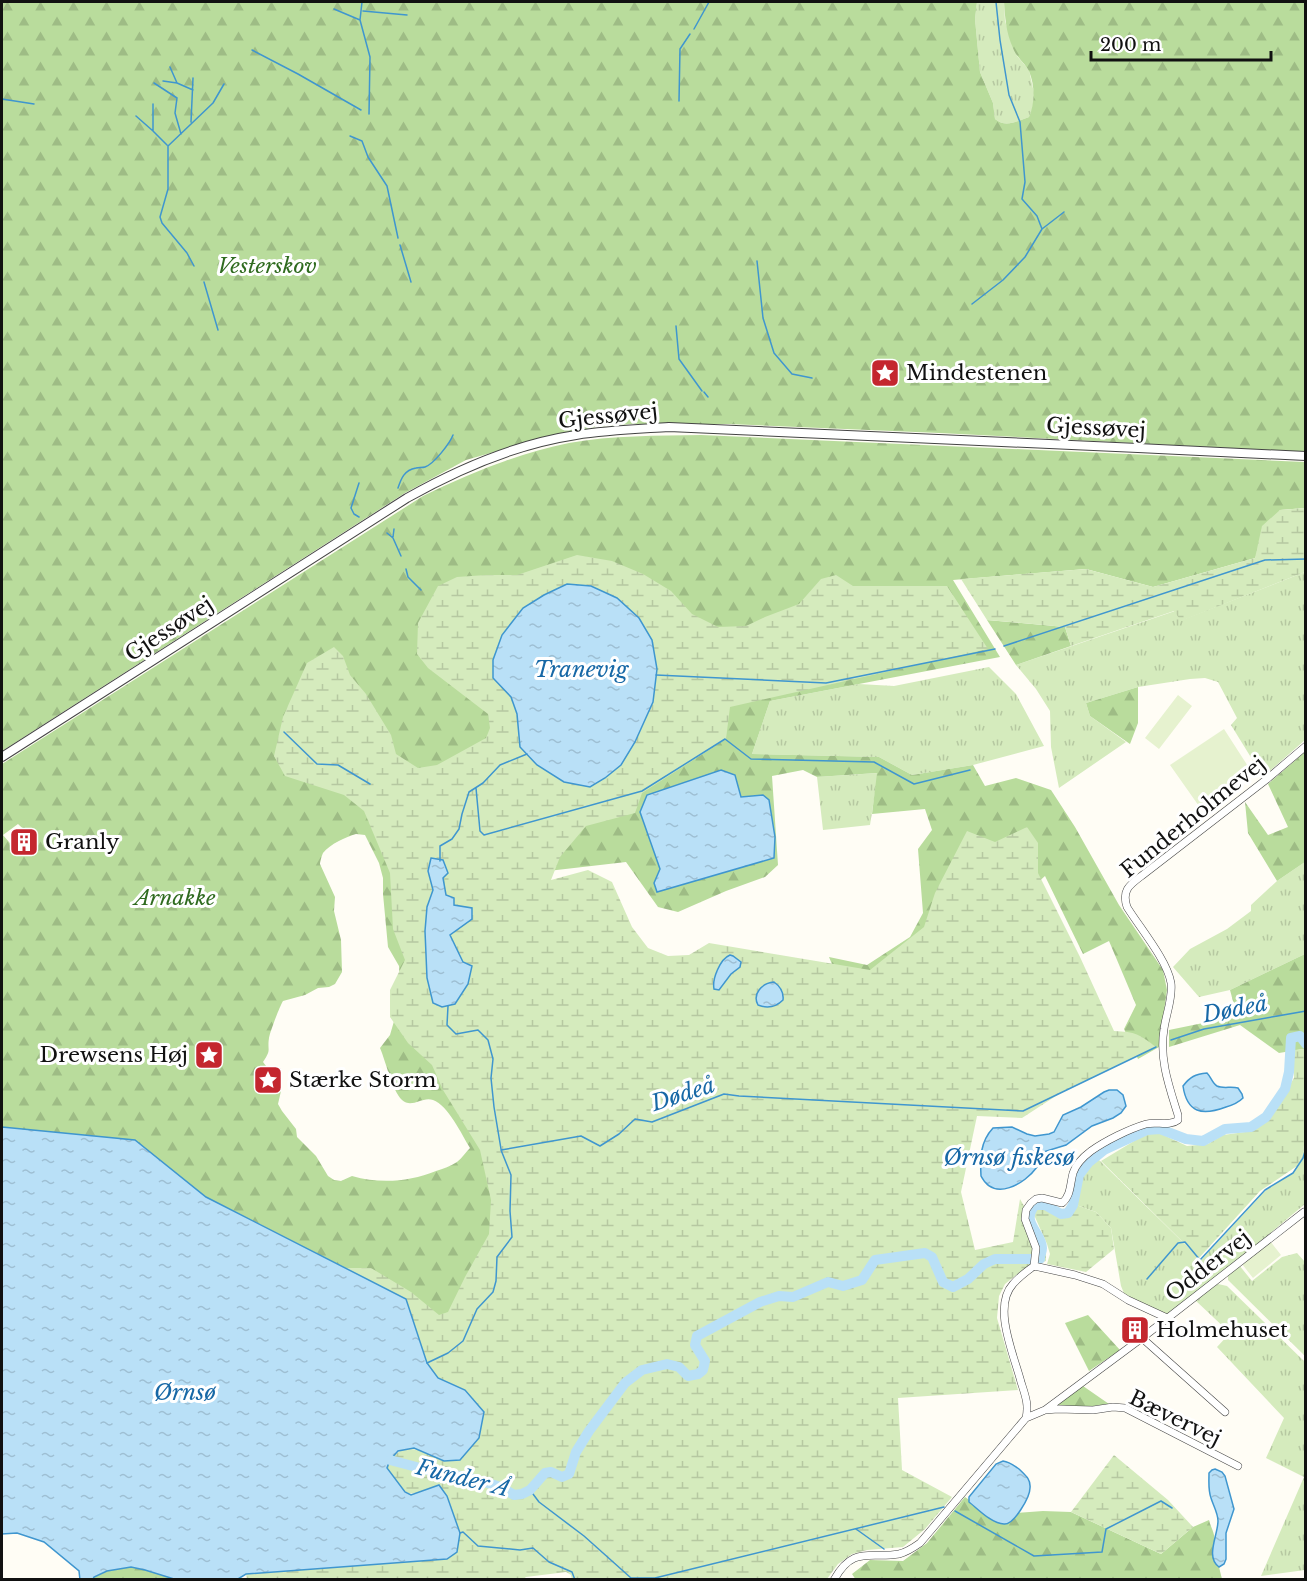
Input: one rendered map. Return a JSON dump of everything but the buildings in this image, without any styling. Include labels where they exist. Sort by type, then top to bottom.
[{"type":"street","name":"Gjessøvej","points":[[2,757],[408,498],[446,476],[477,463],[543,442],[574,435],[621,429],[680,428],[1305,456]]},
{"type":"street","name":"Funderholmevej","points":[[1034,1266],[1036,1248],[1024,1219],[1031,1203],[1042,1198],[1057,1203],[1066,1200],[1073,1173],[1079,1162],[1091,1151],[1144,1124],[1156,1122],[1171,1124],[1178,1120],[1162,1051],[1163,1029],[1171,984],[1163,962],[1127,907],[1124,898],[1127,890],[1131,884],[1267,779],[1305,746]]},
{"type":"street","name":"Oddervej","points":[[1045,1410],[1304,1212]]},
{"type":"street","points":[[834,1580],[848,1562],[858,1557],[867,1554],[898,1554],[920,1543],[1026,1418],[1028,1404],[1005,1326],[1003,1310],[1004,1299],[1013,1282],[1034,1266],[1075,1275],[1103,1284],[1128,1300],[1167,1318]]},
{"type":"street","points":[[1142,1338],[1225,1412]]},
{"type":"street","name":"Bævervej","points":[[1026,1418],[1045,1410],[1125,1408],[1238,1466]]},
{"type":"green space","name":"Vesterskov","points":[[2,2],[977,2],[975,19],[980,72],[993,103],[995,119],[1007,123],[1029,117],[1034,94],[1029,71],[1014,51],[1009,37],[1004,2],[1305,2],[1305,452],[729,424],[632,424],[596,427],[543,438],[466,460],[405,493],[2,751]]},
{"type":"green space","points":[[977,2],[1004,2],[1005,21],[1017,56],[1029,70],[1034,93],[1033,108],[1029,117],[1007,123],[995,119],[993,103],[980,72],[975,19]]},
{"type":"green space","name":"Arnakke","points":[[701,435],[1305,462],[1305,508],[1280,510],[1255,558],[1153,587],[1086,569],[953,580],[1000,657],[770,701],[752,754],[879,757],[912,775],[973,765],[985,786],[1016,778],[1051,790],[1075,827],[1119,905],[1163,970],[1167,990],[1159,1047],[1138,1059],[1124,1029],[1136,1005],[1109,941],[1083,954],[1045,876],[1001,916],[843,991],[829,957],[867,965],[910,937],[923,913],[918,849],[932,830],[925,809],[872,814],[877,773],[817,777],[803,770],[772,776],[778,865],[765,877],[678,912],[658,907],[626,862],[522,874],[497,1355],[405,1299],[206,1197],[135,1141],[2,1127],[2,764],[423,496],[494,465],[569,443],[618,437]],"holes":[[[763,795],[654,883],[660,869],[741,797]],[[18,824],[36,841],[21,856],[3,835]],[[356,834],[365,835],[379,863],[383,878],[388,947],[399,966],[401,997],[390,1035],[380,1048],[392,1083],[398,1095],[406,1102],[413,1103],[429,1099],[439,1103],[454,1121],[470,1148],[450,1166],[405,1180],[384,1181],[352,1176],[341,1181],[328,1176],[316,1156],[297,1137],[296,1129],[278,1104],[281,1091],[276,1079],[263,1062],[268,1052],[271,1031],[283,1001],[305,995],[318,988],[329,987],[335,984],[342,972],[341,940],[334,911],[335,897],[320,864],[326,850],[338,841]],[[432,859],[442,860],[433,1002],[427,978],[425,931]]]},
{"type":"green space","points":[[1305,508],[1305,572],[1181,621],[1174,611],[1071,646],[1065,627],[987,620],[961,579],[1086,569],[1153,587],[1255,558],[1262,526],[1280,510]]},
{"type":"green space","points":[[577,555],[612,561],[643,574],[671,591],[692,614],[718,627],[746,626],[799,604],[821,579],[836,575],[853,586],[947,586],[988,649],[730,707],[726,739],[642,793],[635,813],[586,826],[560,857],[551,880],[588,870],[612,882],[632,927],[648,948],[668,956],[689,955],[709,943],[870,970],[924,927],[935,893],[967,831],[995,842],[1027,827],[1038,843],[1038,873],[1114,1031],[1137,1034],[1156,1047],[1059,1094],[1022,1118],[977,1116],[961,1192],[975,1250],[1013,1242],[1020,1199],[1046,1245],[1046,1261],[1025,1268],[1005,1284],[999,1296],[997,1318],[1018,1390],[898,1398],[902,1470],[952,1497],[925,1529],[903,1547],[867,1550],[852,1554],[838,1564],[827,1579],[572,1580],[571,1575],[566,1572],[526,1577],[522,1580],[247,1580],[246,1574],[447,1559],[457,1552],[460,1533],[447,1496],[439,1486],[408,1493],[387,1468],[398,1452],[412,1449],[444,1461],[465,1390],[438,1378],[427,1363],[405,1299],[344,1268],[371,1268],[411,1292],[439,1315],[448,1312],[489,1234],[491,1200],[480,1150],[443,1090],[432,1065],[408,1043],[390,1017],[390,990],[405,960],[393,929],[390,873],[364,811],[344,795],[285,776],[274,756],[283,717],[307,663],[334,647],[343,656],[350,675],[366,694],[391,735],[396,754],[418,768],[437,765],[486,738],[490,728],[488,714],[428,668],[417,654],[418,623],[438,586],[457,577],[517,575]],"holes":[[[567,584],[621,765],[590,787],[520,747],[517,714],[511,697],[523,608]],[[431,859],[442,860],[446,895],[454,906],[471,908],[472,920],[450,934],[463,962],[433,1002],[427,978],[425,931],[427,907],[433,890]]]},
{"type":"green space","points":[[1305,572],[1305,740],[1263,777],[1231,725],[1237,718],[1218,682],[1205,678],[1138,687],[1086,703],[1090,716],[1126,742],[1059,788],[1051,747],[1050,711],[1036,689],[1016,665],[1175,611],[1182,620]]},
{"type":"green space","points":[[987,620],[1065,627],[1071,646],[1016,665]]},
{"type":"green space","points":[[989,667],[1016,694],[1044,746],[973,765],[912,775],[879,757],[752,754],[770,701],[859,684],[894,686]]},
{"type":"green space","points":[[1138,687],[1138,723],[1130,744],[1090,716],[1086,703]]},
{"type":"green space","points":[[1178,695],[1192,706],[1159,749],[1145,738]]},
{"type":"green space","points":[[1224,729],[1253,774],[1201,809],[1170,765]]},
{"type":"green space","points":[[1305,752],[1305,862],[1277,881],[1248,833],[1245,802],[1268,835],[1288,827],[1268,784]]},
{"type":"green space","points":[[878,773],[870,825],[823,830],[817,777]]},
{"type":"green space","points":[[1305,862],[1305,954],[1230,990],[1199,997],[1173,967],[1190,949],[1227,929],[1251,911],[1251,905],[1277,881]]},
{"type":"green space","points":[[1305,954],[1305,1051],[1303,1049],[1279,1053],[1240,1025],[1169,1047],[1169,1030],[1237,1016],[1230,990]]},
{"type":"green space","points":[[1294,1050],[1306,1051],[1305,1138],[1303,1153],[1297,1166],[1260,1191],[1199,1258],[1101,1161],[1149,1132],[1157,1132],[1187,1146],[1208,1144],[1223,1135],[1245,1132],[1260,1125],[1271,1115],[1294,1078]]},
{"type":"green space","points":[[1305,1138],[1305,1204],[1231,1266],[1167,1315],[1126,1298],[1121,1286],[1111,1228],[1096,1212],[1076,1205],[1080,1177],[1097,1158],[1201,1260],[1266,1190],[1294,1172],[1303,1153]]},
{"type":"green space","points":[[1076,1205],[1096,1212],[1111,1228],[1114,1249],[1086,1272],[1047,1264],[1050,1254],[1035,1217],[1037,1209],[1049,1211],[1058,1216],[1067,1216]]},
{"type":"green space","points":[[1270,1241],[1281,1255],[1253,1278],[1242,1264]]},
{"type":"green space","points":[[1297,1253],[1305,1262],[1305,1356],[1228,1280],[1228,1275],[1239,1265],[1252,1281],[1282,1257]]},
{"type":"green space","points":[[1218,1284],[1227,1286],[1305,1362],[1305,1570],[1261,1576],[1304,1477],[1266,1458],[1284,1418],[1217,1347],[1230,1333],[1195,1300]]},
{"type":"green space","points":[[1088,1315],[1120,1350],[1089,1371],[1065,1323]]},
{"type":"green space","points":[[1083,1386],[1109,1404],[1085,1407],[1057,1405]]},
{"type":"green space","points":[[1114,1455],[1168,1500],[1193,1527],[1161,1554],[1071,1512]]},
{"type":"green space","points":[[965,1497],[1005,1524],[1015,1513],[1071,1512],[1161,1554],[1193,1527],[1209,1520],[1214,1535],[1214,1560],[1219,1567],[1222,1579],[856,1580],[852,1574],[870,1560],[903,1561],[927,1543]]},
{"type":"green space","points":[[131,1567],[174,1579],[93,1580],[94,1577],[107,1571]]},
{"type":"water","name":"Tranevig","points":[[567,584],[591,586],[617,598],[639,618],[652,640],[657,669],[653,702],[635,742],[621,765],[590,787],[564,782],[537,765],[520,747],[517,714],[511,697],[493,678],[493,660],[502,635],[523,608]]},
{"type":"water","points":[[721,770],[735,775],[741,797],[763,795],[769,800],[775,837],[774,858],[657,892],[654,883],[660,869],[640,812],[647,795]]},
{"type":"water","points":[[431,858],[443,860],[448,873],[443,878],[446,895],[454,898],[454,905],[472,908],[472,919],[450,935],[463,962],[472,966],[468,984],[455,1004],[442,1007],[433,1003],[427,978],[425,931],[427,907],[433,890],[428,871]]},
{"type":"water","points":[[730,955],[741,962],[740,967],[731,974],[719,990],[714,989],[714,980],[718,970],[726,957]]},
{"type":"water","points":[[774,982],[782,990],[783,1000],[772,1007],[758,1005],[756,997],[759,990],[766,984]]},
{"type":"water","points":[[1207,1073],[1217,1086],[1238,1088],[1243,1098],[1233,1105],[1217,1110],[1203,1111],[1192,1107],[1183,1086],[1193,1076]]},
{"type":"water","name":"Ørnsø fiskesø","points":[[1109,1090],[1117,1090],[1123,1095],[1126,1106],[1121,1113],[1092,1126],[1066,1145],[1040,1153],[1037,1167],[1025,1179],[1009,1188],[1001,1189],[987,1184],[981,1176],[983,1145],[993,1128],[1012,1127],[1035,1136],[1049,1134],[1054,1132],[1063,1115]]},
{"type":"water","name":"Ørnsø","points":[[2,1127],[135,1140],[206,1197],[406,1299],[427,1363],[438,1378],[465,1390],[484,1412],[479,1438],[460,1460],[444,1461],[414,1448],[398,1451],[390,1460],[387,1468],[405,1492],[411,1495],[439,1485],[447,1496],[460,1533],[457,1552],[447,1559],[246,1574],[238,1579],[174,1579],[131,1567],[107,1571],[93,1579],[80,1580],[79,1571],[44,1542],[17,1533],[2,1534]]},
{"type":"water","points":[[1003,1461],[1019,1469],[1030,1482],[1029,1492],[1021,1510],[1012,1520],[1004,1524],[990,1519],[969,1502],[969,1497],[996,1464]]},
{"type":"water","points":[[1215,1469],[1225,1476],[1234,1509],[1226,1533],[1226,1559],[1219,1567],[1213,1558],[1218,1518],[1209,1486],[1209,1473]]},
{"type":"waterway","points":[[362,2],[360,20],[370,57],[369,114]]},
{"type":"waterway","points":[[694,29],[709,2]]},
{"type":"waterway","points":[[996,2],[1009,95],[1020,122],[1025,182],[1022,199],[1037,216],[1042,229]]},
{"type":"waterway","points":[[334,9],[360,20]]},
{"type":"waterway","points":[[363,11],[407,15]]},
{"type":"waterway","points":[[679,101],[680,49],[690,34]]},
{"type":"waterway","points":[[252,50],[361,110]]},
{"type":"waterway","points":[[170,67],[177,83]]},
{"type":"waterway","points":[[191,122],[193,78]]},
{"type":"waterway","points":[[163,81],[177,83],[193,90]]},
{"type":"waterway","points":[[154,83],[177,98],[175,113],[181,134]]},
{"type":"waterway","points":[[194,266],[160,217],[168,189],[168,146],[213,103],[224,84]]},
{"type":"waterway","points":[[2,99],[34,104]]},
{"type":"waterway","points":[[153,104],[153,131],[167,145]]},
{"type":"waterway","points":[[136,116],[153,131]]},
{"type":"waterway","points":[[350,136],[362,141],[368,157],[387,186],[398,238]]},
{"type":"waterway","points":[[972,304],[1003,280],[1025,257],[1042,229],[1064,212]]},
{"type":"waterway","points":[[400,245],[411,282]]},
{"type":"waterway","points":[[757,261],[763,318],[774,353],[792,374],[812,378]]},
{"type":"waterway","points":[[204,282],[218,330]]},
{"type":"waterway","points":[[676,326],[679,359],[702,391]]},
{"type":"waterway","points":[[704,392],[708,397]]},
{"type":"waterway","points":[[398,488],[406,473],[433,462],[453,435]]},
{"type":"waterway","points":[[359,483],[351,508],[359,517]]},
{"type":"waterway","points":[[393,537],[394,529]]},
{"type":"waterway","points":[[387,533],[393,538],[401,556]]},
{"type":"waterway","points":[[1004,646],[1265,560],[1306,559]]},
{"type":"waterway","points":[[406,569],[408,577],[421,590]]},
{"type":"waterway","points":[[656,675],[826,683],[995,649]]},
{"type":"waterway","points":[[284,732],[317,764],[338,765],[370,784]]},
{"type":"waterway","points":[[476,788],[480,831],[484,835],[642,791],[725,739],[751,759],[874,762],[914,784],[970,770]]},
{"type":"waterway","points":[[440,861],[440,846],[452,839],[459,829],[469,792],[483,783],[500,765],[527,754]]},
{"type":"waterway","points":[[448,1006],[447,1025],[456,1034],[478,1030],[488,1040],[493,1059],[491,1078],[501,1149]]},
{"type":"waterway","name":"Dødeå","points":[[1171,1040],[1204,1029],[1306,1011]]},
{"type":"waterway","name":"Funder Å","points":[[390,1460],[439,1473],[467,1477],[501,1487],[514,1495],[530,1490],[545,1473],[551,1472],[562,1477],[569,1474],[576,1452],[625,1383],[642,1370],[667,1364],[679,1367],[688,1376],[698,1374],[703,1370],[705,1361],[695,1345],[697,1336],[760,1302],[779,1296],[793,1297],[828,1282],[843,1286],[862,1280],[875,1260],[925,1253],[932,1257],[943,1282],[953,1287],[968,1279],[984,1264],[995,1259],[1040,1259],[1041,1242],[1030,1217],[1035,1205],[1045,1205],[1061,1214],[1068,1213],[1073,1205],[1079,1175],[1089,1162],[1104,1150],[1147,1130],[1160,1129],[1186,1139],[1203,1141],[1225,1129],[1251,1127],[1266,1117],[1285,1089],[1289,1072],[1291,1038],[1300,1036],[1306,1044]]},
{"type":"waterway","name":"Dødeå","points":[[427,1363],[448,1353],[463,1341],[477,1309],[493,1292],[497,1257],[512,1237],[511,1175],[501,1150],[581,1136],[600,1146],[619,1134],[635,1119],[652,1122],[724,1094],[1023,1111],[1156,1047]]},
{"type":"waterway","points":[[1147,1279],[1178,1243],[1185,1242],[1200,1260],[1265,1190],[1293,1173],[1303,1158],[1306,1148]]},
{"type":"waterway","points":[[530,1490],[539,1502],[584,1536],[631,1578],[655,1578],[944,1507]]},
{"type":"waterway","points":[[955,1511],[1034,1556],[1102,1552],[1106,1529],[1161,1501],[1172,1508]]},
{"type":"waterway","points":[[856,1529],[884,1549]]},
{"type":"waterway","points":[[460,1533],[463,1532],[478,1546],[520,1550],[533,1548],[549,1562],[572,1572],[575,1580]]},
{"type":"place","name":"Mindestenen","points":[[885,373]]},
{"type":"place","name":"Granly","points":[[24,842]]},
{"type":"place","name":"Drewsens Høj","points":[[209,1055]]},
{"type":"place","name":"Stærke Storm","points":[[268,1080]]},
{"type":"place","name":"Holmehuset","points":[[1135,1330]]}]
